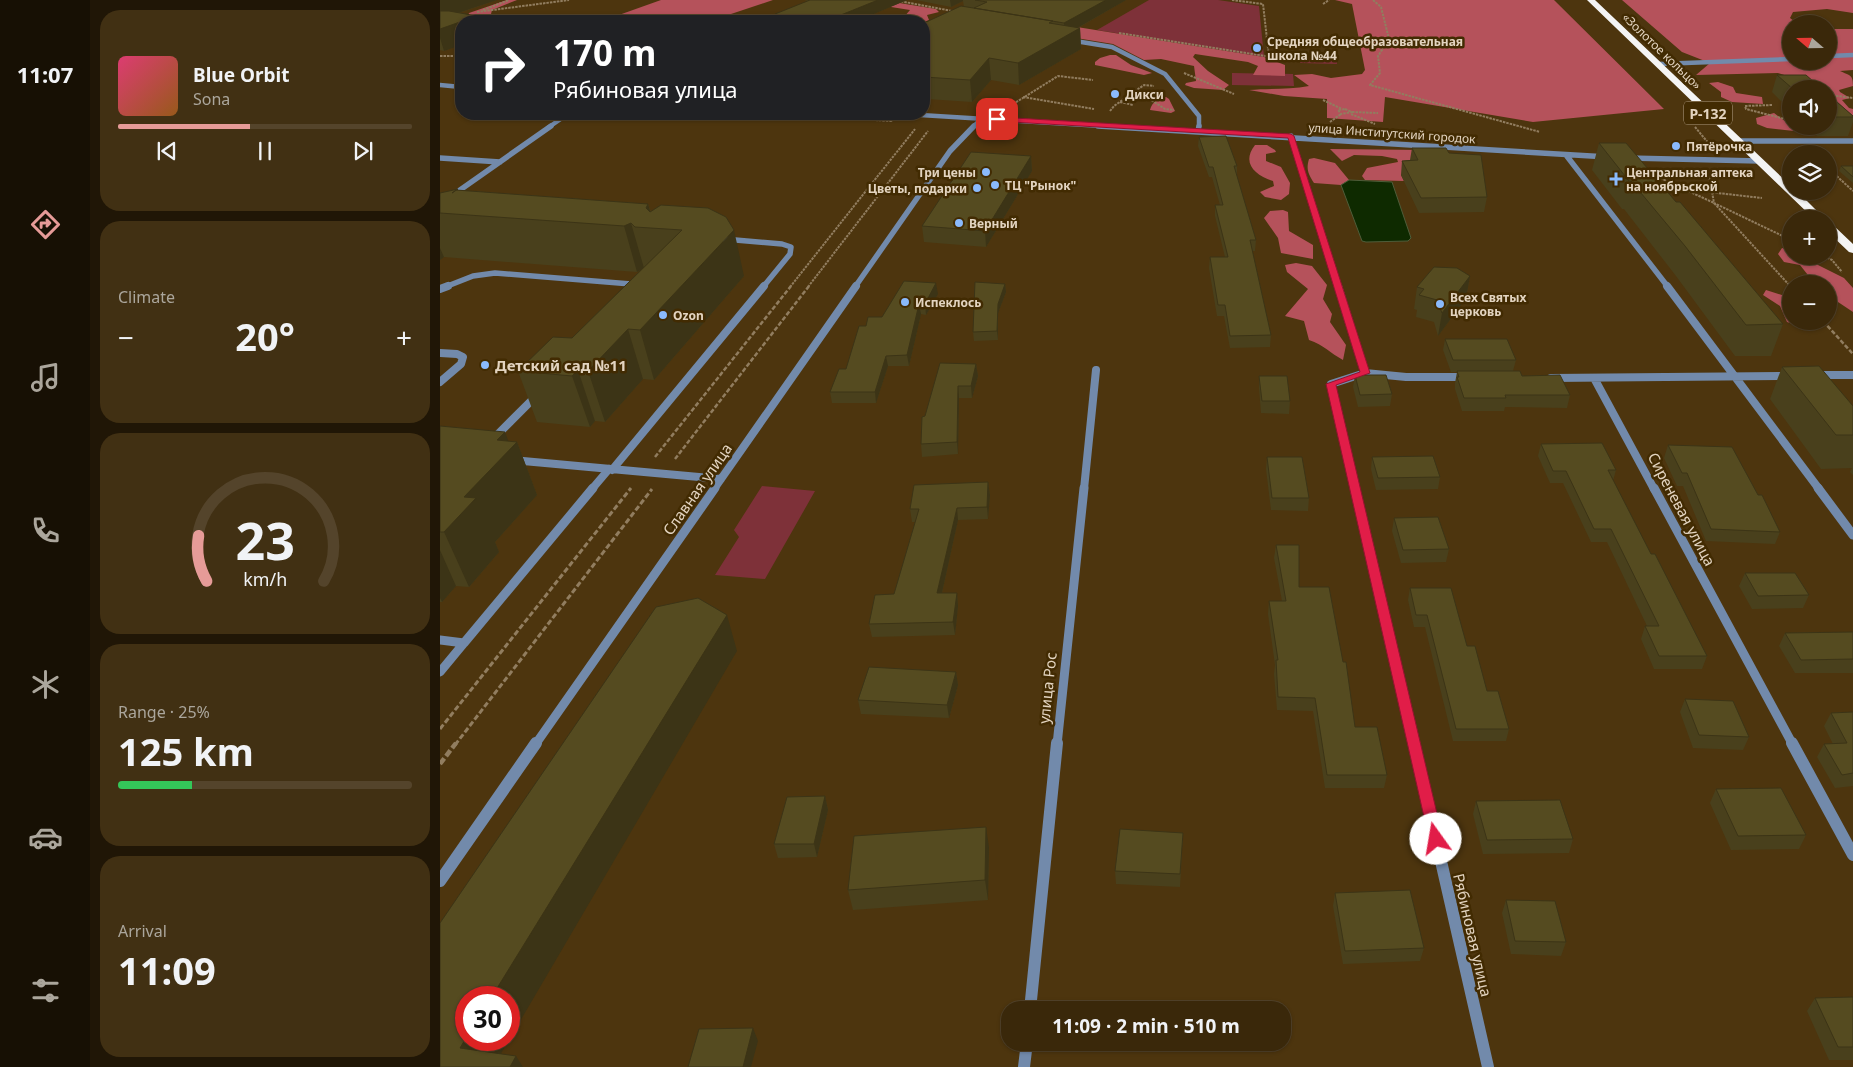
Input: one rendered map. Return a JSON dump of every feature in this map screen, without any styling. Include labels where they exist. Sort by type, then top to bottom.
[{"type":"highway","name":"«Золотое кольцо»","points":[[1591,0],[1759,161]]},
{"type":"highway","name":"Р-132","points":[[1759,161],[1782,183]]},
{"type":"highway","name":"Р-132","points":[[1800,200],[1811,210]]},
{"type":"highway","points":[[1837,235],[1853,250]]},
{"type":"street","points":[[1063,39],[1112,47],[1165,74],[1199,116],[1198,131]]},
{"type":"street","points":[[1838,56],[1853,55]]},
{"type":"street","points":[[1658,64],[1782,59]]},
{"type":"street","points":[[448,86],[455,83]]},
{"type":"street","points":[[440,85],[455,86]]},
{"type":"street","name":"улица Институтский городок","points":[[930,115],[1612,157]]},
{"type":"street","name":"Славная улица","points":[[440,881],[950,151],[982,118]]},
{"type":"street","points":[[440,204],[560,120]]},
{"type":"street","points":[[1291,136],[1365,373],[1406,377],[1475,377]]},
{"type":"street","points":[[1738,141],[1853,141]]},
{"type":"street","points":[[1566,155],[1736,376],[1853,535]]},
{"type":"street","points":[[440,158],[500,162]]},
{"type":"street","points":[[1621,158],[1759,161]]},
{"type":"street","points":[[440,672],[790,254],[790,247],[782,244],[717,239]]},
{"type":"street","points":[[440,289],[484,273],[631,284],[640,287],[638,293]]},
{"type":"street","points":[[631,284],[637,278]]},
{"type":"street","points":[[440,353],[457,354],[464,357],[461,364],[440,382]]},
{"type":"street","name":"улица Рос","points":[[1031,1001],[1096,370]]},
{"type":"street","name":"Рябиновая улица","points":[[1365,373],[1331,384],[1488,1067]]},
{"type":"street","points":[[1804,376],[1853,375]]},
{"type":"street","points":[[1545,378],[1794,376]]},
{"type":"street","name":"Сиреневая улица","points":[[1594,378],[1853,855]]},
{"type":"street","points":[[489,443],[544,388]]},
{"type":"street","points":[[504,460],[721,480]]},
{"type":"street","points":[[440,640],[464,643]]},
{"type":"street","points":[[1024,1067],[1026,1051]]},
{"type":"path","points":[[509,0],[477,12],[570,0]]},
{"type":"path","points":[[894,0],[952,10]]},
{"type":"path","points":[[1232,0],[1263,4],[1269,57]]},
{"type":"path","points":[[1322,4],[1329,0]]},
{"type":"path","points":[[1373,0],[1381,7],[1388,39],[1378,56],[1380,73],[1370,85],[1540,132]]},
{"type":"path","points":[[1113,32],[1278,58]]},
{"type":"path","points":[[440,56],[455,56]]},
{"type":"path","points":[[1152,67],[1172,68],[1234,94]]},
{"type":"path","points":[[1009,106],[1058,76],[1093,80]]},
{"type":"path","points":[[1114,106],[1144,85]]},
{"type":"path","points":[[1131,94],[1145,96],[1166,109],[1179,111]]},
{"type":"path","points":[[1023,96],[1099,110]]},
{"type":"path","points":[[1837,96],[1853,98]]},
{"type":"path","points":[[1323,100],[1375,124]]},
{"type":"path","points":[[1119,102],[1133,105]]},
{"type":"path","points":[[1772,105],[1744,106],[1746,109],[1782,118]]},
{"type":"path","points":[[1341,114],[1338,110],[1342,109]]},
{"type":"path","points":[[1330,122],[1341,114],[1378,113]]},
{"type":"path","points":[[440,729],[920,123]]},
{"type":"path","points":[[440,764],[933,124]]},
{"type":"path","points":[[1702,161],[1710,177],[1714,203],[1782,277]]},
{"type":"path","points":[[1652,174],[1782,236]]},
{"type":"path","points":[[1837,176],[1853,191]]},
{"type":"path","points":[[1686,189],[1762,198]]},
{"type":"path","points":[[1836,265],[1842,272]]},
{"type":"path","points":[[1830,330],[1853,354]]},
{"type":"shaded area","points":[[507,0],[517,0],[492,10],[491,14],[488,15],[468,15],[469,13]]},
{"type":"shaded area","points":[[661,0],[773,0],[728,15],[619,15]]},
{"type":"shaded area","points":[[847,0],[881,0],[936,9],[939,12],[927,15],[906,15],[910,10]]},
{"type":"shaded area","points":[[1149,0],[1218,0],[1259,6],[1264,57],[1097,30]]},
{"type":"shaded area","points":[[1335,0],[1554,0],[1664,109],[1533,122],[1385,97],[1383,122],[1327,118],[1327,99],[1284,96],[1249,90],[1309,86],[1294,75],[1312,74],[1331,78],[1362,74],[1365,70],[1352,4]]},
{"type":"shaded area","points":[[1622,0],[1853,0],[1853,13],[1827,9],[1793,12],[1792,15],[1782,15],[1782,70],[1838,70],[1838,29],[1853,29],[1853,70],[1840,71],[1852,77],[1853,86],[1839,90],[1850,98],[1842,100],[1849,108],[1853,109],[1853,121],[1837,108],[1837,80],[1798,80],[1778,73],[1696,75],[1710,63],[1682,52]]},
{"type":"shaded area","points":[[984,12],[1264,57],[1285,65],[1285,76],[1253,75],[1258,66],[1248,62],[1195,54],[1193,57],[1208,71],[1229,85],[1223,90],[1194,88],[1185,85],[1186,83],[1196,81],[1194,66],[1161,59],[1144,60],[1113,44],[952,18]]},
{"type":"shaded area","points":[[1116,55],[1131,65],[1152,73],[1144,75],[1095,65],[1095,62],[1100,58]]},
{"type":"shaded area","points":[[1299,57],[1336,57],[1337,64],[1300,63]]},
{"type":"shaded area","points":[[1232,73],[1293,74],[1294,86],[1232,85]]},
{"type":"shaded area","points":[[1718,82],[1733,87],[1736,93],[1762,97],[1763,104],[1732,102],[1721,97],[1721,92],[1709,83]]},
{"type":"shaded area","points":[[1166,97],[1175,111],[1171,113],[1150,110],[1156,101]]},
{"type":"shaded area","points":[[1774,113],[1782,119],[1782,130],[1767,128],[1757,124],[1756,118]]},
{"type":"shaded area","points":[[1255,145],[1267,145],[1276,152],[1266,154],[1266,161],[1281,167],[1290,183],[1289,194],[1281,200],[1265,197],[1260,192],[1274,186],[1273,181],[1252,168],[1249,157]]},
{"type":"shaded area","points":[[1330,149],[1423,150],[1401,175],[1404,181],[1365,180],[1362,176],[1367,168],[1398,162],[1397,159],[1382,156],[1354,155],[1342,161]]},
{"type":"shaded area","points":[[1314,158],[1335,163],[1349,180],[1341,185],[1314,183],[1309,174],[1308,166],[1309,159]]},
{"type":"shaded area","points":[[1349,180],[1392,182],[1411,238],[1408,241],[1362,241],[1341,185]]},
{"type":"shaded area","points":[[1283,210],[1288,212],[1289,231],[1313,245],[1313,259],[1281,253],[1278,238],[1264,218],[1270,211]]},
{"type":"shaded area","points":[[1782,248],[1782,259],[1778,254]]},
{"type":"shaded area","points":[[1296,263],[1312,266],[1327,285],[1323,299],[1332,314],[1330,322],[1346,345],[1343,360],[1319,344],[1309,340],[1304,321],[1285,316],[1308,289],[1287,272],[1285,265]]},
{"type":"shaded area","points":[[1800,265],[1818,265],[1844,278],[1853,288],[1853,312],[1837,301],[1837,275],[1808,275]]},
{"type":"shaded area","points":[[1766,290],[1782,295],[1782,311],[1780,306],[1763,295]]},
{"type":"shaded area","points":[[762,486],[815,491],[765,579],[715,575],[739,537],[734,530]]},
{"type":"building","points":[[810,0],[878,0],[841,15],[775,14]]},
{"type":"building","points":[[975,0],[1106,0],[1064,23],[974,8],[987,2]]},
{"type":"building","points":[[961,6],[1053,21],[1049,23],[1080,28],[1018,63],[989,58],[970,80],[930,77],[930,20]]},
{"type":"building","points":[[440,11],[471,15],[455,15],[455,24],[440,29]]},
{"type":"building","points":[[1777,75],[1806,75],[1812,80],[1783,80]]},
{"type":"building","points":[[1837,102],[1853,116],[1837,117]]},
{"type":"building","points":[[1226,136],[1237,166],[1234,166],[1256,240],[1250,240],[1271,335],[1230,336],[1225,305],[1218,305],[1210,257],[1228,257],[1215,205],[1223,205],[1213,167],[1209,167],[1199,137]]},
{"type":"building","points":[[1599,143],[1626,143],[1676,202],[1680,202],[1782,324],[1746,325],[1685,246],[1631,181],[1629,181]]},
{"type":"building","points":[[1412,148],[1446,148],[1449,153],[1481,155],[1487,197],[1421,198],[1402,161],[1418,160]]},
{"type":"building","points":[[971,152],[1031,156],[985,231],[922,226]]},
{"type":"building","points":[[1841,166],[1853,166],[1853,177]]},
{"type":"building","points":[[458,189],[456,190],[648,204],[646,208],[650,212],[661,205],[708,208],[726,217],[734,230],[640,330],[628,329],[588,371],[578,370],[572,376],[518,371],[553,337],[572,338],[682,230],[635,227],[631,223],[624,226],[440,213],[440,193]]},
{"type":"building","points":[[1434,267],[1457,268],[1470,276],[1442,313],[1437,300],[1419,295],[1424,289],[1417,287]]},
{"type":"building","points":[[904,281],[936,283],[925,304],[919,304],[907,355],[886,356],[875,392],[830,392],[839,369],[846,369],[859,326],[866,326],[868,317],[882,317]]},
{"type":"building","points":[[975,282],[1005,284],[998,304],[997,331],[973,332]]},
{"type":"building","points":[[1445,339],[1507,339],[1516,360],[1453,360]]},
{"type":"building","points":[[940,363],[976,364],[971,386],[958,386],[957,442],[921,444],[922,417],[925,416]]},
{"type":"building","points":[[1819,366],[1853,406],[1853,435],[1836,435],[1782,367]]},
{"type":"building","points":[[1457,371],[1520,371],[1522,376],[1560,375],[1570,395],[1505,395],[1506,398],[1464,398],[1457,377],[1459,377]]},
{"type":"building","points":[[1355,375],[1386,375],[1392,394],[1360,395]]},
{"type":"building","points":[[1259,376],[1287,376],[1290,401],[1262,401]]},
{"type":"building","points":[[440,426],[505,432],[497,440],[517,442],[464,497],[476,498],[444,532],[440,532]]},
{"type":"building","points":[[1602,443],[1616,470],[1608,470],[1651,554],[1655,554],[1707,656],[1659,656],[1645,626],[1659,626],[1611,529],[1594,529],[1566,471],[1553,471],[1541,444]]},
{"type":"building","points":[[1668,445],[1732,447],[1758,495],[1762,495],[1780,532],[1711,529],[1687,473],[1682,473]]},
{"type":"building","points":[[1433,456],[1440,477],[1378,478],[1372,457]]},
{"type":"building","points":[[1267,457],[1302,457],[1309,498],[1272,498]]},
{"type":"building","points":[[988,482],[987,507],[957,508],[937,593],[957,593],[953,622],[869,624],[875,595],[894,594],[919,509],[910,509],[914,485]]},
{"type":"building","points":[[1438,517],[1449,549],[1403,550],[1394,518]]},
{"type":"building","points":[[1276,545],[1299,545],[1299,587],[1329,587],[1343,662],[1346,662],[1355,727],[1377,727],[1387,775],[1327,775],[1315,698],[1278,697],[1276,660],[1278,660],[1269,601],[1286,601]]},
{"type":"building","points":[[1745,573],[1795,573],[1809,595],[1758,596]]},
{"type":"building","points":[[1410,588],[1451,588],[1467,646],[1475,646],[1487,691],[1498,691],[1509,729],[1456,729],[1427,615],[1416,615]]},
{"type":"building","points":[[698,598],[727,615],[498,986],[455,986],[455,1051],[481,1051],[516,1056],[510,1067],[440,1067],[440,923],[656,607]]},
{"type":"building","points":[[1853,632],[1853,659],[1801,660],[1785,633]]},
{"type":"building","points":[[869,667],[956,672],[947,705],[858,700]]},
{"type":"building","points":[[1685,699],[1733,701],[1749,737],[1699,735]]},
{"type":"building","points":[[1853,712],[1853,773],[1842,775],[1824,744],[1847,743],[1831,713]]},
{"type":"building","points":[[1781,788],[1806,835],[1738,836],[1716,789]]},
{"type":"building","points":[[825,796],[814,844],[774,844],[787,797]]},
{"type":"building","points":[[1560,800],[1573,839],[1487,840],[1476,801]]},
{"type":"building","points":[[986,827],[985,880],[848,890],[854,836]]},
{"type":"building","points":[[1120,829],[1183,833],[1180,874],[1115,871]]},
{"type":"building","points":[[1410,890],[1424,948],[1345,951],[1335,893]]},
{"type":"building","points":[[1506,900],[1555,901],[1566,942],[1515,941]]},
{"type":"building","points":[[1853,997],[1853,1047],[1838,1047],[1815,998]]},
{"type":"building","points":[[753,1028],[743,1067],[688,1067],[699,1029]]},
{"type":"place","name":"Средняя общеобразовательная школа №44","points":[[1257,48]]},
{"type":"place","name":"Дикси","points":[[1115,94]]},
{"type":"place","name":"Пятёрочка","points":[[1676,146]]},
{"type":"place","name":"Три цены","points":[[986,172]]},
{"type":"place","name":"Центральная аптека на ноябрьской","points":[[1616,179]]},
{"type":"place","name":"ТЦ \"Рынок\"","points":[[995,185]]},
{"type":"place","name":"Цветы, подарки","points":[[977,188]]},
{"type":"place","name":"Верный","points":[[959,223]]},
{"type":"place","name":"Испеклось","points":[[905,302]]},
{"type":"place","name":"Всех Святых церковь","points":[[1440,304]]},
{"type":"place","name":"Ozon","points":[[663,315]]},
{"type":"place","name":"Детский сад №11","points":[[485,365]]},
{"type":"route","points":[[997,119],[1291,136],[1365,373],[1331,384],[1436,839]]}]
